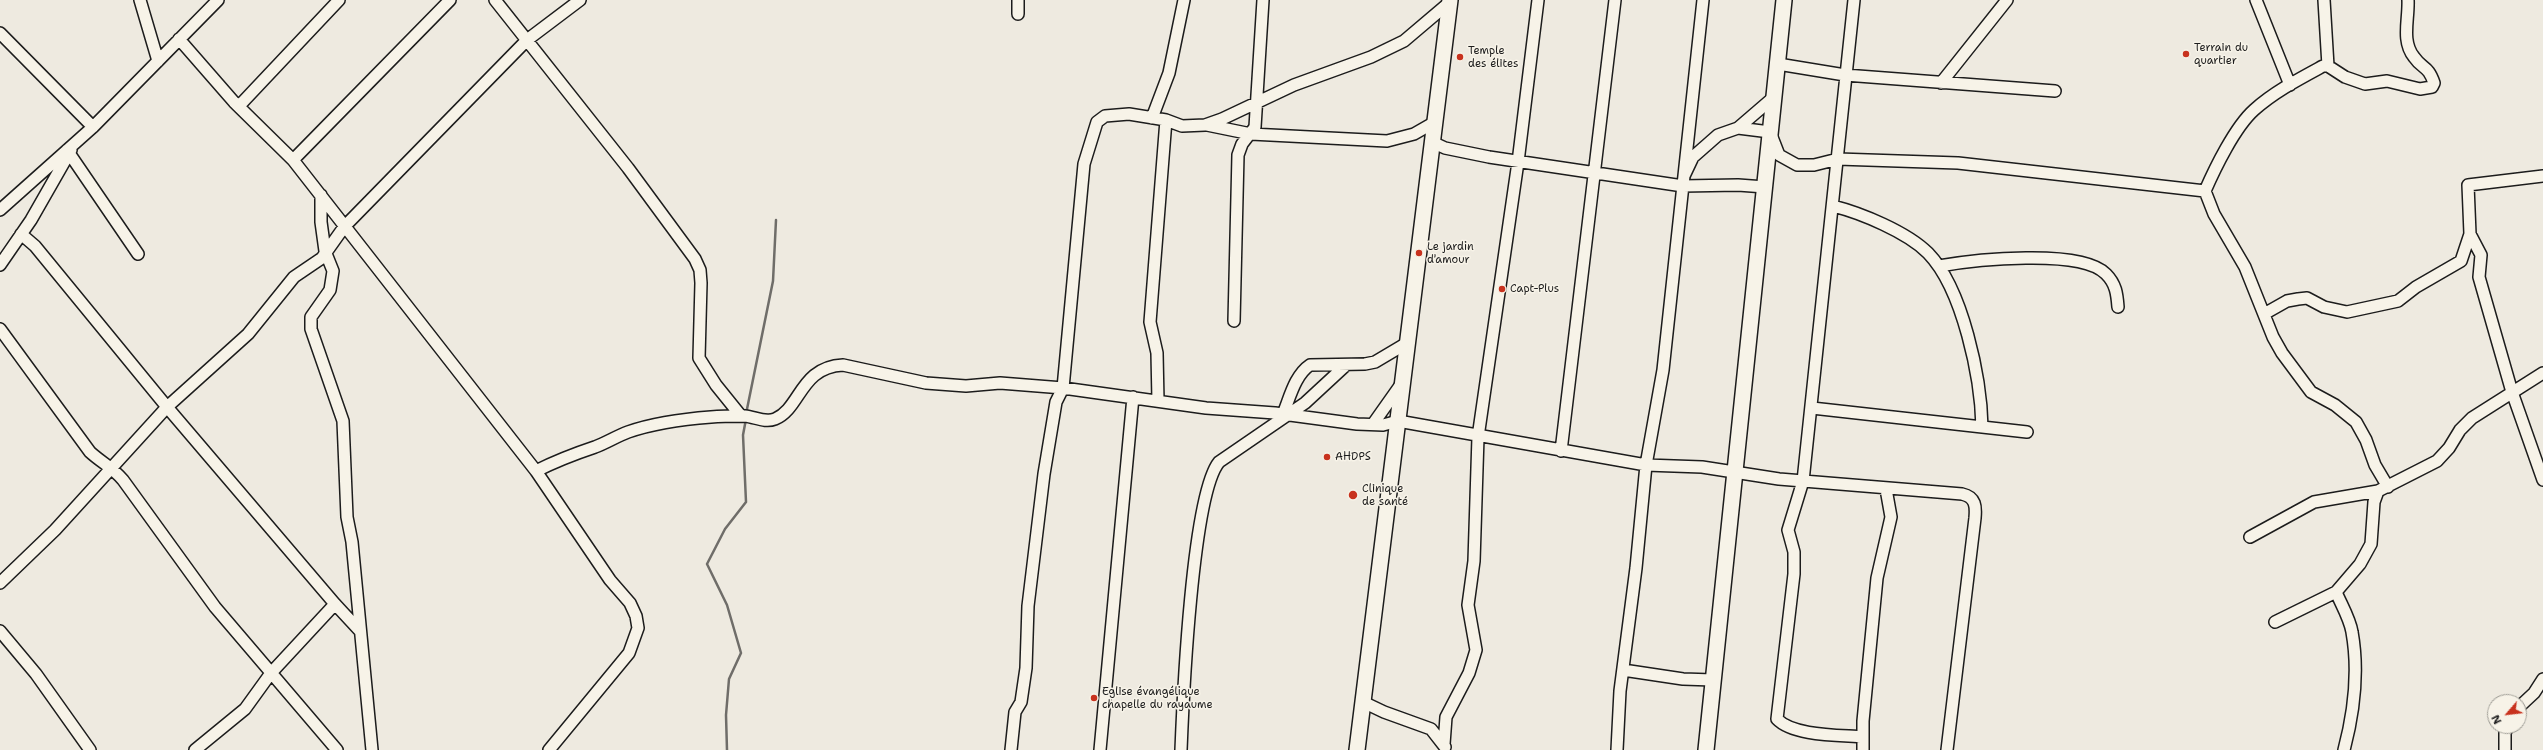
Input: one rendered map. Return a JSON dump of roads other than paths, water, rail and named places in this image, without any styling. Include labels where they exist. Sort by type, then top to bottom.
[{"type":"street","points":[[140,0],[158,61]]},
{"type":"street","points":[[0,265],[21,234],[68,152],[79,138],[93,127],[218,0]]},
{"type":"street","points":[[239,106],[338,0]]},
{"type":"street","points":[[293,160],[450,0]]},
{"type":"street","points":[[495,0],[628,168],[695,259],[700,270],[701,283],[699,358],[716,386],[741,416]]},
{"type":"street","points":[[0,583],[54,530],[111,466],[167,407],[248,334],[294,277],[322,258],[325,251],[344,227],[527,40],[580,0]]},
{"type":"street","points":[[1018,0],[1018,14]]},
{"type":"street","points":[[1152,118],[1169,73],[1184,0]]},
{"type":"street","points":[[1234,321],[1238,155],[1242,144],[1255,127],[1264,0]]},
{"type":"street","points":[[1445,747],[1446,717],[1469,673],[1476,650],[1468,605],[1474,561],[1478,437],[1518,162],[1538,0]]},
{"type":"street","points":[[1561,451],[1615,0]]},
{"type":"street","points":[[1616,750],[1623,670],[1636,568],[1646,465],[1663,370],[1703,0]]},
{"type":"street","points":[[1706,750],[1784,0]]},
{"type":"street","points":[[1854,0],[1845,75],[1838,159],[1812,408],[1803,481],[1788,530],[1794,552],[1794,574],[1777,719],[1784,726],[1800,730],[1863,737]]},
{"type":"street","points":[[1941,83],[2007,0]]},
{"type":"street","points":[[2256,0],[2290,85]]},
{"type":"street","points":[[2324,0],[2328,66]]},
{"type":"street","points":[[2328,66],[2345,77],[2365,84],[2387,81],[2420,89],[2432,87],[2434,83],[2428,68],[2413,56],[2405,34],[2408,0]]},
{"type":"street","points":[[1205,125],[1222,119],[1294,85],[1372,57],[1404,41],[1450,1]]},
{"type":"street","points":[[1357,750],[1450,1]]},
{"type":"street","points":[[0,33],[93,127]]},
{"type":"street","points":[[179,39],[239,106],[293,160],[321,195],[344,227],[536,472],[610,580],[630,603],[636,616],[638,628],[630,653],[549,750]]},
{"type":"street","points":[[1778,64],[1845,75],[2055,91]]},
{"type":"street","points":[[2328,66],[2290,85],[2253,111],[2234,137],[2205,191],[2214,214],[2245,267],[2282,353],[2311,392],[2335,405],[2356,422],[2366,440],[2383,489]]},
{"type":"street","points":[[1684,181],[1693,156],[1718,135],[1738,128],[1774,97]]},
{"type":"street","points":[[1011,750],[1015,712],[1021,702],[1026,668],[1028,606],[1044,474],[1056,402],[1063,388],[1084,164],[1092,132],[1097,122],[1105,116],[1129,114],[1166,120],[1182,126],[1205,125],[1251,134],[1387,141],[1414,134],[1435,122]]},
{"type":"street","points":[[1158,400],[1157,353],[1150,322],[1166,120]]},
{"type":"street","points":[[1738,128],[1770,132]]},
{"type":"street","points":[[1770,132],[1779,155],[1791,163],[1814,165],[1838,159],[1958,163],[2205,191]]},
{"type":"street","points":[[1432,142],[1459,151],[1595,174],[1765,187]]},
{"type":"street","points":[[0,210],[68,152]]},
{"type":"street","points":[[68,152],[138,254]]},
{"type":"street","points":[[2264,314],[2287,301],[2298,298],[2307,298],[2324,307],[2347,312],[2398,301],[2416,287],[2461,261],[2470,234],[2468,185],[2543,176]]},
{"type":"street","points":[[321,195],[321,222],[325,251],[333,271],[330,290],[311,317],[311,329],[343,421],[347,517],[372,750]]},
{"type":"street","points":[[1833,206],[1889,225],[1927,252],[1939,266],[1968,334],[1982,398],[1982,427]]},
{"type":"street","points":[[21,234],[35,246],[167,407],[334,604],[360,631]]},
{"type":"street","points":[[2470,234],[2481,255],[2479,277],[2512,392],[2543,480]]},
{"type":"street","points":[[1939,266],[1984,258],[2024,258],[2086,262],[2106,273],[2116,288],[2118,307]]},
{"type":"street","points":[[0,329],[90,452],[100,461],[111,466],[215,607],[337,750]]},
{"type":"street","points":[[1286,415],[1303,369],[1310,365],[1321,363],[1345,366],[1375,362],[1407,343]]},
{"type":"street","points":[[536,472],[564,457],[629,432],[669,422],[712,416],[741,416],[773,420],[783,414],[801,388],[820,371],[830,365],[865,368],[926,383],[966,386],[1000,383],[1063,388],[1158,400],[1206,408],[1373,424],[1398,421],[1478,437],[1646,465],[1702,466],[1803,481],[1969,495],[1976,506],[1947,750]]},
{"type":"street","points":[[1181,750],[1183,692],[1195,565],[1207,487],[1214,468],[1219,462],[1305,403],[1345,366]]},
{"type":"street","points":[[2250,537],[2314,502],[2383,489],[2437,461],[2449,448],[2460,430],[2472,418],[2543,373]]},
{"type":"street","points":[[1373,424],[1403,382]]},
{"type":"street","points":[[1100,750],[1133,397]]},
{"type":"street","points":[[1812,408],[2027,432]]},
{"type":"street","points":[[1863,750],[1877,578],[1892,517],[1886,489]]},
{"type":"street","points":[[2276,622],[2336,592],[2360,564],[2371,544],[2374,502],[2383,489]]},
{"type":"street","points":[[2336,592],[2352,631],[2354,654],[2355,691],[2344,750]]},
{"type":"street","points":[[195,750],[245,709],[271,673],[334,604]]},
{"type":"street","points":[[0,631],[36,674],[82,746],[90,750]]},
{"type":"street","points":[[1623,670],[1683,679],[1713,680]]},
{"type":"street","points":[[2527,700],[2534,693],[2543,679]]},
{"type":"street","points":[[1363,702],[1384,712],[1431,729],[1445,747]]},
{"type":"street","points":[[2505,734],[2506,750]]},
{"type":"waterway","points":[[746,414],[773,281],[776,220]]},
{"type":"waterway","points":[[727,750],[726,715],[729,679],[741,653],[727,605],[707,564],[725,529],[746,502],[743,435],[746,419]]},
{"type":"place","name":"Terrain du quartier","points":[[2186,54]]},
{"type":"place","name":"Temple des élites","points":[[1460,57]]},
{"type":"place","name":"Le jardin d'amour","points":[[1419,253]]},
{"type":"place","name":"Capt-Plus","points":[[1502,289]]},
{"type":"place","name":"AHDPS","points":[[1327,457]]},
{"type":"place","name":"Clinique de santé","points":[[1353,495]]},
{"type":"place","name":"Eglise évangélique chapelle du rayaume","points":[[1094,698]]}]
